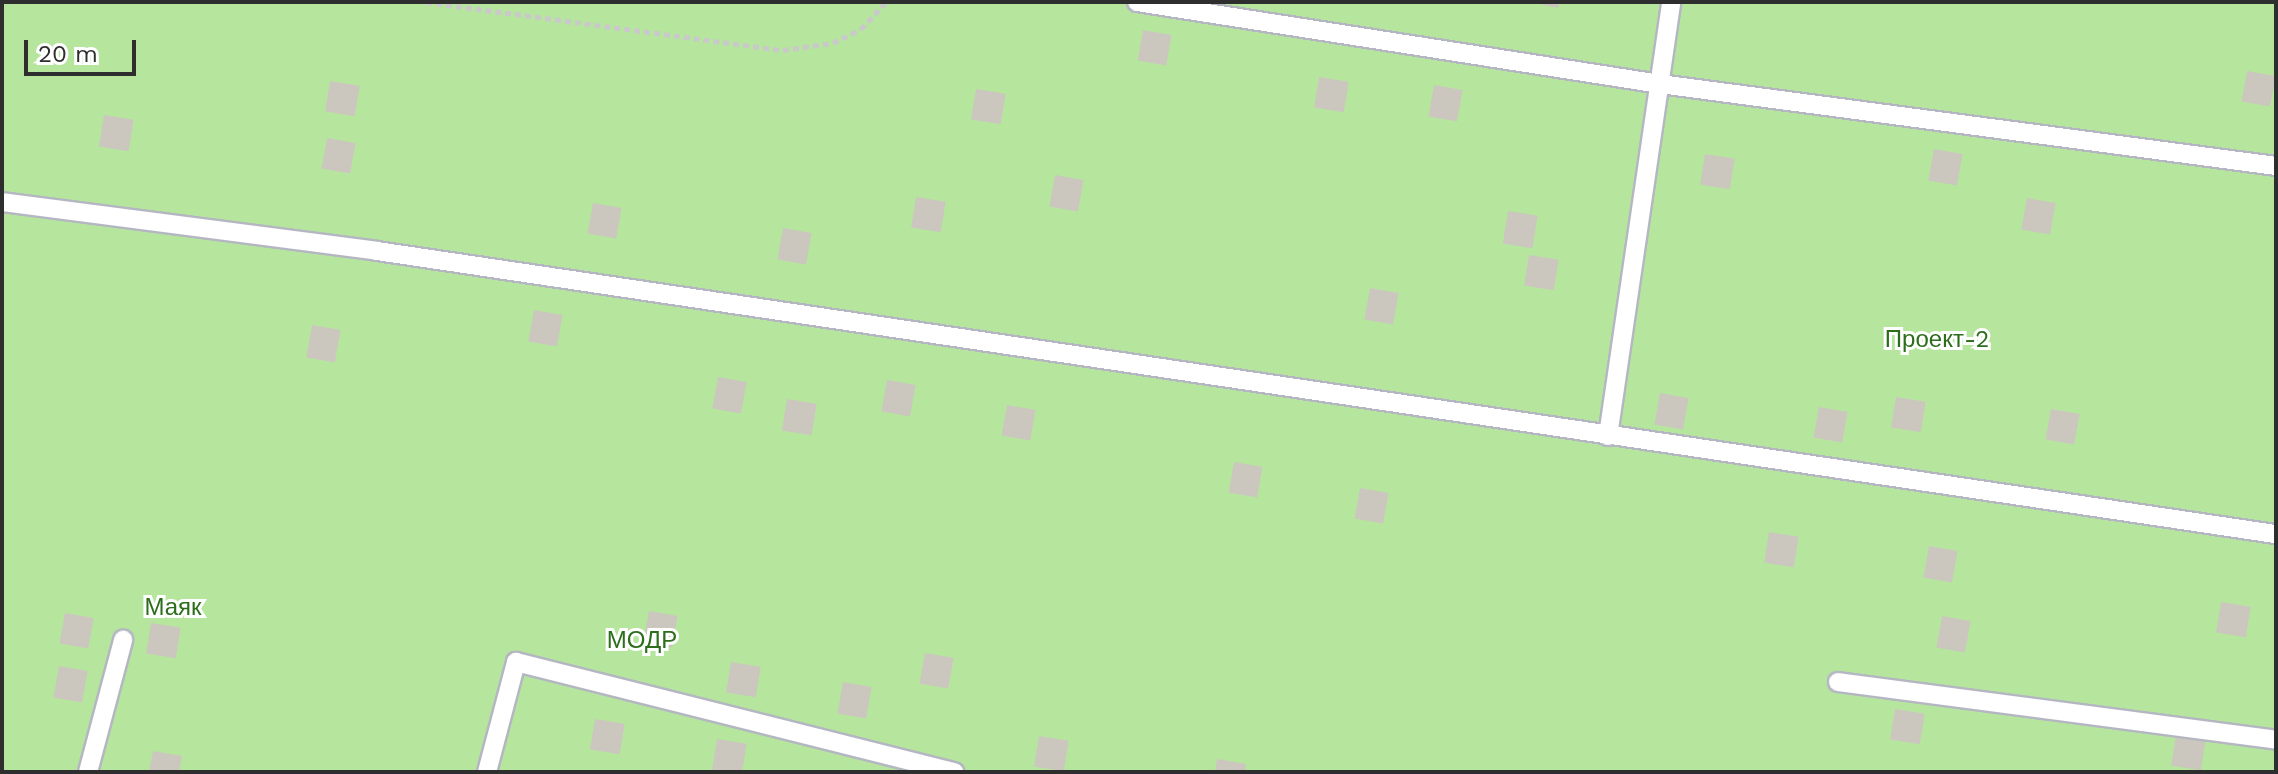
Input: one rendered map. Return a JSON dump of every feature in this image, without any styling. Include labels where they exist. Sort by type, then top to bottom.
[{"type":"lane","points":[[1137,2],[1660,84],[2276,166]]},
{"type":"lane","points":[[1608,436],[1671,2]]},
{"type":"lane","points":[[2,202],[377,251],[2276,534]]},
{"type":"lane","points":[[88,772],[123,640]]},
{"type":"lane","points":[[487,772],[516,662],[954,772]]},
{"type":"lane","points":[[1838,682],[2276,740]]},
{"type":"path","points":[[426,2],[783,50],[833,43],[861,29],[886,2]]},
{"type":"green space","name":"Проект-2","points":[[2,2],[2276,2],[2276,772],[2,772]]},
{"type":"building","points":[[1530,2],[1559,2],[1558,8]]},
{"type":"building","points":[[1143,30],[1172,35],[1166,66],[1138,61]]},
{"type":"building","points":[[2247,71],[2276,76],[2270,107],[2242,102]]},
{"type":"building","points":[[1319,77],[1349,82],[1344,112],[1314,108]]},
{"type":"building","points":[[330,81],[360,86],[355,116],[325,112]]},
{"type":"building","points":[[1434,85],[1463,90],[1457,122],[1428,117]]},
{"type":"building","points":[[976,89],[1006,94],[1001,124],[971,120]]},
{"type":"building","points":[[104,115],[134,120],[129,151],[99,147]]},
{"type":"building","points":[[327,138],[356,143],[350,174],[322,169]]},
{"type":"building","points":[[1934,149],[1963,154],[1957,186],[1928,181]]},
{"type":"building","points":[[1705,154],[1735,159],[1730,189],[1700,185]]},
{"type":"building","points":[[1055,175],[1084,180],[1078,212],[1049,207]]},
{"type":"building","points":[[916,197],[946,202],[941,232],[911,228]]},
{"type":"building","points":[[2027,198],[2056,203],[2050,235],[2021,230]]},
{"type":"building","points":[[593,203],[622,208],[616,239],[588,234]]},
{"type":"building","points":[[1508,211],[1538,216],[1532,248],[1503,244]]},
{"type":"building","points":[[783,228],[812,233],[806,265],[777,260]]},
{"type":"building","points":[[1529,255],[1559,260],[1554,290],[1524,286]]},
{"type":"building","points":[[1370,288],[1399,293],[1393,325],[1364,320]]},
{"type":"building","points":[[534,310],[563,315],[557,347],[528,342]]},
{"type":"building","points":[[312,325],[341,330],[335,363],[306,357]]},
{"type":"building","points":[[718,377],[747,382],[741,414],[712,409]]},
{"type":"building","points":[[887,380],[916,385],[910,417],[881,412]]},
{"type":"building","points":[[1660,393],[1689,398],[1683,430],[1654,425]]},
{"type":"building","points":[[1896,397],[1926,402],[1921,432],[1891,428]]},
{"type":"building","points":[[787,399],[817,404],[812,435],[782,431]]},
{"type":"building","points":[[1007,405],[1036,410],[1030,441],[1002,436]]},
{"type":"building","points":[[1819,407],[1848,412],[1842,443],[1814,438]]},
{"type":"building","points":[[2051,409],[2080,414],[2074,445],[2046,440]]},
{"type":"building","points":[[1234,462],[1263,467],[1257,498],[1229,493]]},
{"type":"building","points":[[1360,488],[1389,493],[1383,524],[1355,519]]},
{"type":"building","points":[[1769,532],[1799,537],[1794,567],[1764,563]]},
{"type":"building","points":[[1929,546],[1958,551],[1952,583],[1923,578]]},
{"type":"building","points":[[2221,602],[2251,607],[2246,637],[2216,633]]},
{"type":"building","points":[[649,611],[678,616],[672,648],[643,643]]},
{"type":"building","points":[[65,613],[94,618],[88,649],[60,644]]},
{"type":"building","points":[[1942,616],[1971,621],[1965,653],[1936,648]]},
{"type":"building","points":[[151,623],[181,628],[176,658],[146,654]]},
{"type":"building","points":[[925,653],[954,658],[948,689],[920,684]]},
{"type":"building","points":[[731,662],[761,667],[756,697],[726,693]]},
{"type":"building","points":[[59,666],[88,671],[82,703],[53,698]]},
{"type":"building","points":[[843,682],[872,687],[866,719],[837,714]]},
{"type":"building","points":[[1895,709],[1925,714],[1920,744],[1890,740]]},
{"type":"building","points":[[595,719],[625,724],[620,754],[590,750]]},
{"type":"building","points":[[2176,735],[2206,740],[2201,770],[2171,766]]},
{"type":"building","points":[[1039,736],[1069,741],[1064,771],[1034,767]]},
{"type":"building","points":[[717,739],[747,744],[742,772],[712,771]]},
{"type":"building","points":[[153,751],[182,756],[179,772],[149,772]]},
{"type":"building","points":[[1217,759],[1246,764],[1245,772],[1215,772]]},
{"type":"park label","name":"Маяк","points":[[173,608]]},
{"type":"park label","name":"МОДР","points":[[642,641]]}]
